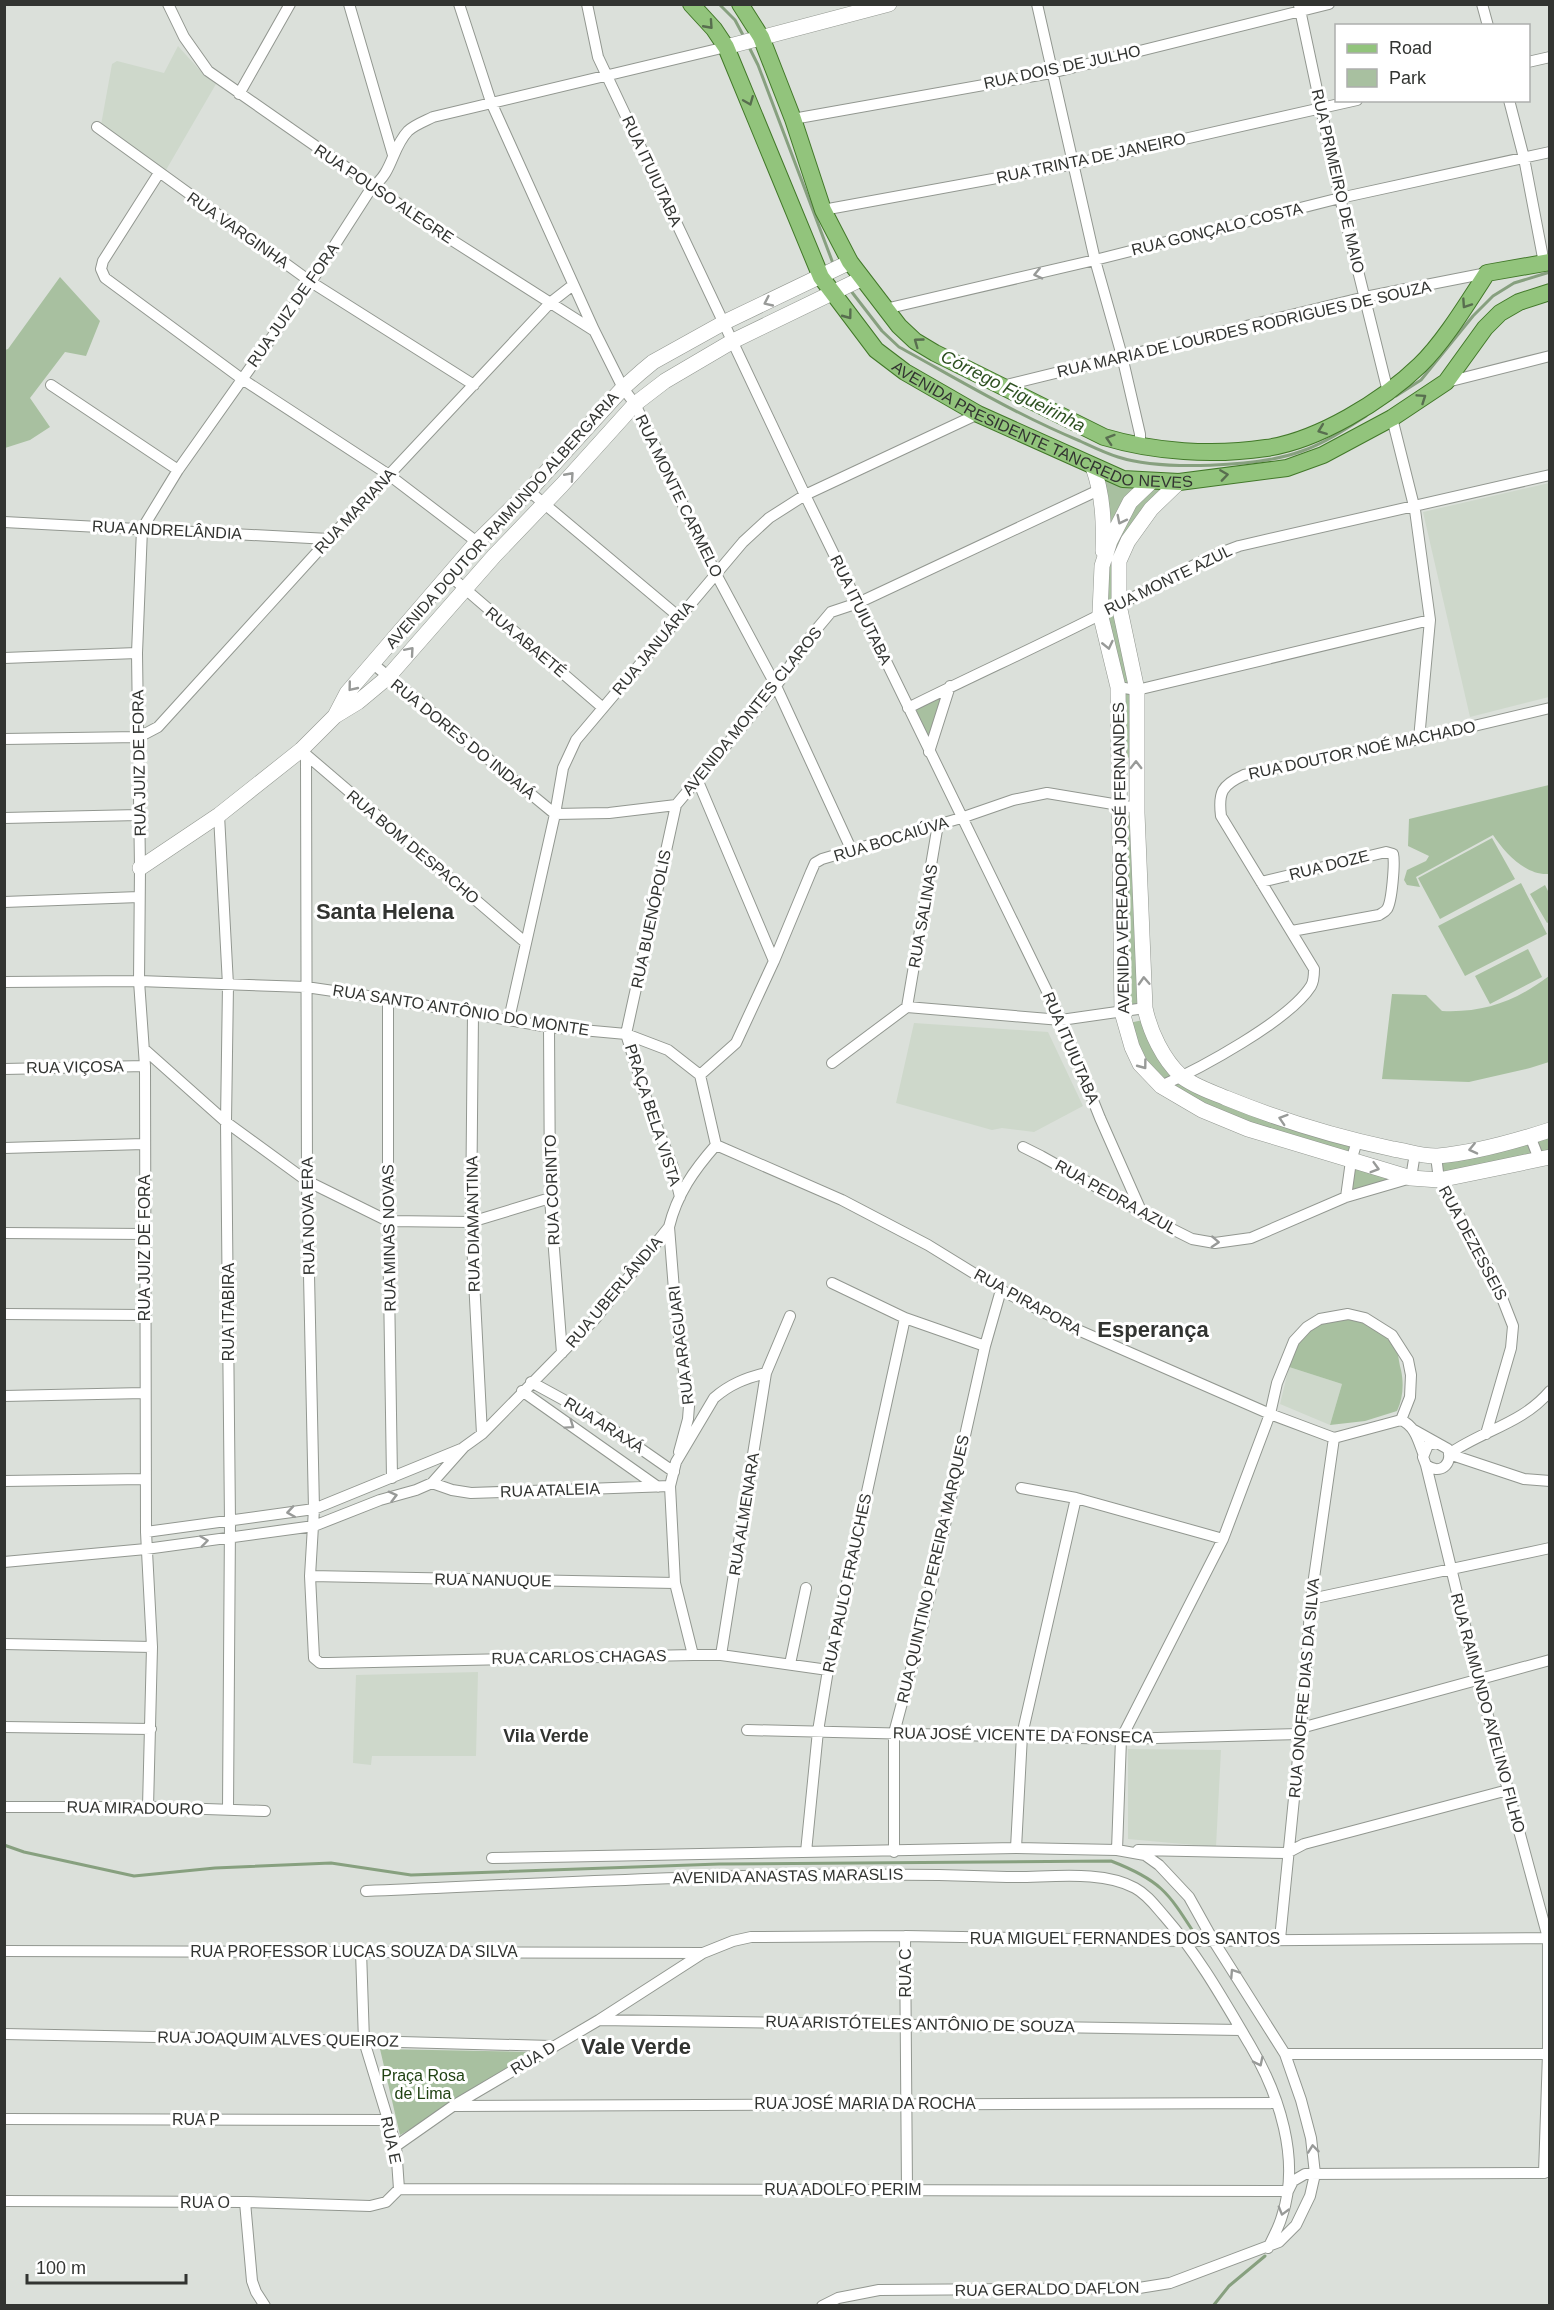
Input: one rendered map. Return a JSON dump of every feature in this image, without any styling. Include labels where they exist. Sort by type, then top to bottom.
[{"type":"main road","name":"AVENIDA PRESIDENTE TANCREDO NEVES","points":[[691,4],[726,47],[821,277],[876,350],[905,372],[978,414],[1123,479],[1179,482],[1287,468],[1323,455],[1392,418],[1446,382],[1485,328],[1500,313],[1519,302],[1550,292]]},
{"type":"main road","name":"AVENIDA PRESIDENTE TANCREDO NEVES","points":[[740,4],[753,39],[793,119],[823,210],[850,262],[885,309],[915,341],[935,353],[1104,437],[1140,446],[1175,450],[1267,448],[1338,423],[1388,392],[1422,364],[1487,273]]},
{"type":"main road","points":[[1487,273],[1547,263]]},
{"type":"street","name":"RUA POUSO ALEGRE","points":[[168,4],[188,42],[208,71],[372,187],[594,330]]},
{"type":"street","points":[[239,94],[290,4]]},
{"type":"street","points":[[349,4],[393,155]]},
{"type":"street","name":"RUA MONTE CARMELO","points":[[459,4],[491,102],[573,285],[623,388],[635,404],[716,574],[776,686],[852,851]]},
{"type":"street","name":"RUA ITUIUTABA","points":[[587,4],[598,57],[805,495],[1061,1020],[1100,1118],[1142,1213]]},
{"type":"street","points":[[726,47],[889,4]]},
{"type":"street","points":[[1037,4],[1095,260],[1122,356],[1140,434],[1140,446]]},
{"type":"street","name":"RUA DOIS DE JULHO","points":[[793,119],[1051,73],[1300,8],[1329,4]]},
{"type":"street","points":[[1482,4],[1487,24]]},
{"type":"street","name":"RUA PRIMEIRO DE MAIO","points":[[1300,8],[1340,198],[1388,392]]},
{"type":"street","name":"RUA JUIZ DE FORA","points":[[148,1807],[152,1647],[146,1549],[145,1065],[139,981],[137,653],[142,528],[178,470],[311,282],[372,187],[382,181],[392,165],[393,155],[408,130],[433,117],[726,47]]},
{"type":"street","points":[[1530,62],[1550,57]]},
{"type":"street","name":"RUA TRINTA DE JANEIRO","points":[[823,210],[1074,164],[1348,102]]},
{"type":"street","points":[[1510,102],[1547,263]]},
{"type":"street","name":"RUA VARGINHA","points":[[97,127],[311,282],[474,385]]},
{"type":"street","name":"RUA GONÇALO COSTA","points":[[885,309],[1095,260],[1340,198],[1550,152]]},
{"type":"street","points":[[159,173],[103,261],[101,269],[105,278],[242,379],[389,475],[477,542]]},
{"type":"street","name":"AVENIDA DOUTOR RAIMUNDO ALBERGARIA","points":[[140,868],[219,815],[303,753],[335,716],[347,693],[477,542],[529,491],[623,388],[653,362],[725,322],[850,262]]},
{"type":"street","name":"RUA MARIA DE LOURDES RODRIGUES DE SOUZA","points":[[1002,386],[1365,297],[1487,273]]},
{"type":"street","name":"AVENIDA DOUTOR RAIMUNDO ALBERGARIA","points":[[335,716],[358,702],[388,676],[464,589],[635,404],[665,381],[733,341],[861,279]]},
{"type":"street","name":"RUA MARIANA","points":[[139,737],[158,727],[171,715],[329,539],[550,303],[573,285]]},
{"type":"street","points":[[1446,382],[1550,356]]},
{"type":"street","points":[[51,385],[178,470]]},
{"type":"street","name":"RUA JANUÁRIA","points":[[509,1019],[555,814],[563,768],[576,740],[678,616],[743,542],[769,518],[805,495],[978,414]]},
{"type":"street","points":[[1392,418],[1414,506],[1430,620],[1419,739]]},
{"type":"street","points":[[1094,467],[1101,489],[1104,522],[1102,566]]},
{"type":"street","name":"RUA MONTE AZUL","points":[[908,708],[1119,605],[1172,575],[1239,546],[1550,475]]},
{"type":"street","name":"AVENIDA VEREADOR JOSÉ FERNANDES","points":[[1152,480],[1130,502],[1110,541],[1102,566],[1101,614],[1118,687],[1122,1012],[1132,1047],[1140,1064],[1161,1086],[1202,1110],[1248,1129],[1410,1178],[1439,1180],[1544,1158]]},
{"type":"street","name":"AVENIDA VEREADOR JOSÉ FERNANDES","points":[[1179,482],[1151,509],[1128,541],[1119,561],[1119,605],[1137,690],[1137,808],[1145,1008],[1147,1019],[1160,1049],[1182,1077],[1207,1090],[1262,1113],[1357,1141],[1436,1156],[1550,1130]]},
{"type":"street","name":"AVENIDA MONTES CLAROS","points":[[555,814],[609,813],[676,805],[776,686],[810,637],[831,612],[858,603],[1101,489]]},
{"type":"street","points":[[529,491],[678,616]]},
{"type":"street","name":"RUA ANDRELÂNDIA","points":[[4,522],[329,539]]},
{"type":"street","name":"RUA ABAETÉ","points":[[449,575],[603,708]]},
{"type":"street","points":[[1118,687],[1137,690],[1430,620]]},
{"type":"street","points":[[4,658],[137,653]]},
{"type":"street","name":"RUA DORES DO INDAIÁ","points":[[372,663],[555,814]]},
{"type":"street","points":[[929,752],[950,687]]},
{"type":"street","name":"RUA DOUTOR NOÉ MACHADO","points":[[1161,1086],[1182,1077],[1241,1043],[1290,1008],[1311,986],[1314,977],[1314,969],[1221,816],[1220,797],[1223,787],[1244,775],[1419,739],[1550,708]]},
{"type":"street","points":[[4,739],[139,737]]},
{"type":"street","name":"RUA BOM DESPACHO","points":[[303,753],[526,943]]},
{"type":"street","name":"RUA NOVA ERA","points":[[303,753],[307,1181],[314,1509],[310,1576],[312,1655],[320,1663],[328,1663]]},
{"type":"street","points":[[697,779],[774,961]]},
{"type":"street","name":"RUA BOCAIÚVA","points":[[700,1075],[736,1043],[774,961],[815,863],[1013,800],[1047,793],[1137,808]]},
{"type":"street","name":"RUA BUENÓPOLIS","points":[[626,1034],[676,805]]},
{"type":"street","points":[[4,818],[139,814]]},
{"type":"street","name":"RUA ITABIRA","points":[[219,815],[228,985],[226,1122],[230,1522],[228,1538],[228,1809]]},
{"type":"street","name":"RUA SALINAS","points":[[907,1007],[938,824]]},
{"type":"street","name":"RUA DOZE","points":[[1261,882],[1386,852],[1390,852],[1394,857],[1389,904],[1384,912],[1379,915],[1292,931]]},
{"type":"street","points":[[4,902],[139,897]]},
{"type":"street","name":"RUA SANTO ANTÔNIO DO MONTE","points":[[4,982],[139,981],[306,987],[549,1027],[626,1034],[668,1050],[700,1075]]},
{"type":"street","name":"RUA MINAS NOVAS","points":[[388,999],[388,1221],[392,1478]]},
{"type":"street","points":[[832,1063],[907,1007],[1061,1020],[1145,1008]]},
{"type":"street","name":"RUA DIAMANTINA","points":[[473,1013],[471,1222],[482,1434]]},
{"type":"street","name":"RUA CORINTO","points":[[549,1027],[550,1198],[562,1353]]},
{"type":"street","name":"PRAÇA BELA VISTA","points":[[626,1034],[649,1107],[672,1167],[680,1197]]},
{"type":"street","points":[[144,1049],[226,1122],[307,1181],[388,1221],[471,1222],[550,1198]]},
{"type":"street","name":"RUA VIÇOSA","points":[[4,1069],[145,1065]]},
{"type":"street","points":[[700,1075],[716,1145]]},
{"type":"street","points":[[1530,1136],[1544,1158]]},
{"type":"street","points":[[1346,1197],[1351,1161],[1357,1141]]},
{"type":"street","points":[[4,1148],[144,1144]]},
{"type":"street","name":"RUA UBERLÂNDIA","points":[[4,1562],[146,1549],[314,1526],[380,1500],[432,1483],[464,1448],[482,1434],[595,1319],[669,1227],[693,1170],[716,1145]]},
{"type":"street","name":"RUA PIRAPORA","points":[[716,1145],[842,1200],[928,1245],[1001,1290],[1127,1353],[1270,1414],[1334,1438]]},
{"type":"street","name":"RUA PEDRA AZUL","points":[[1023,1148],[1192,1239],[1215,1243],[1251,1238],[1346,1197],[1410,1178]]},
{"type":"street","points":[[1410,1178],[1415,1153]]},
{"type":"street","name":"RUA DEZESSEIS","points":[[1436,1156],[1439,1180],[1495,1280],[1513,1326],[1511,1348],[1486,1434]]},
{"type":"street","name":"RUA ARAGUARI","points":[[669,1227],[676,1315],[689,1406],[688,1419],[675,1467]]},
{"type":"street","points":[[4,1233],[145,1234]]},
{"type":"street","points":[[832,1283],[905,1318],[985,1346]]},
{"type":"street","name":"RUA QUINTINO PEREIRA MARQUES","points":[[894,1852],[894,1733],[922,1628],[985,1346],[1001,1290]]},
{"type":"street","points":[[4,1314],[144,1315]]},
{"type":"street","points":[[1401,1420],[1410,1397],[1411,1375],[1404,1353],[1392,1335],[1365,1318],[1348,1314],[1320,1319],[1307,1327],[1294,1341],[1277,1383],[1270,1414],[1223,1539],[1121,1738],[1117,1850],[1287,1853],[1304,1844],[1508,1790]]},
{"type":"street","name":"RUA ALMENARA","points":[[721,1655],[766,1373],[790,1316]]},
{"type":"street","name":"RUA PAULO FRAUCHES","points":[[806,1852],[818,1731],[828,1670],[905,1318]]},
{"type":"street","points":[[693,1655],[675,1583],[670,1486],[675,1467],[714,1398],[722,1390],[746,1378],[766,1373]]},
{"type":"street","name":"RUA ARAXÁ","points":[[531,1382],[595,1417],[675,1467]]},
{"type":"street","name":"RUA ARAXÁ","points":[[522,1391],[658,1486]]},
{"type":"street","points":[[1430,1487],[1448,1463],[1449,1454],[1466,1442],[1524,1415],[1550,1391]]},
{"type":"street","points":[[4,1396],[144,1393]]},
{"type":"street","points":[[1334,1438],[1401,1420],[1408,1423],[1414,1430],[1426,1465],[1430,1468],[1442,1468],[1470,1459]]},
{"type":"street","points":[[1414,1430],[1438,1443],[1449,1454],[1470,1459],[1524,1479],[1550,1481]]},
{"type":"street","name":"RUA ONOFRE DIAS DA SILVA","points":[[1280,1939],[1301,1731],[1311,1599],[1334,1438]]},
{"type":"street","points":[[1423,1453],[1428,1445],[1466,1442]]},
{"type":"street","name":"RUA UBERLÂNDIA","points":[[146,1532],[314,1509],[464,1448]]},
{"type":"street","name":"RUA RAIMUNDO AVELINO FILHO","points":[[1426,1465],[1478,1679],[1549,1938],[1547,2172]]},
{"type":"street","points":[[4,1480],[145,1479]]},
{"type":"street","name":"RUA ATALEIA","points":[[432,1483],[452,1490],[471,1493],[670,1486]]},
{"type":"street","points":[[1021,1488],[1076,1498],[1223,1539]]},
{"type":"street","points":[[1016,1848],[1022,1735],[1076,1498]]},
{"type":"street","points":[[1311,1599],[1550,1548]]},
{"type":"street","name":"RUA NANUQUE","points":[[310,1576],[675,1583]]},
{"type":"street","points":[[790,1664],[806,1588]]},
{"type":"street","points":[[4,1644],[152,1647]]},
{"type":"street","name":"RUA CARLOS CHAGAS","points":[[328,1663],[721,1655],[828,1670]]},
{"type":"street","name":"RUA JOSÉ VICENTE DA FONSECA","points":[[747,1730],[1121,1738],[1301,1731],[1550,1660]]},
{"type":"street","points":[[4,1727],[151,1729]]},
{"type":"street","name":"RUA MIRADOURO","points":[[4,1807],[148,1807],[265,1811]]},
{"type":"street","name":"AVENIDA ANASTAS MARASLIS","points":[[492,1858],[1016,1848],[1117,1850],[1145,1855],[1160,1864],[1189,1897],[1213,1940],[1285,2054],[1311,2138],[1315,2174]]},
{"type":"street","name":"AVENIDA ANASTAS MARASLIS","points":[[366,1891],[655,1878],[910,1873],[1012,1877],[1102,1876],[1135,1888],[1150,1899],[1185,1941],[1259,2061],[1276,2103],[1288,2154],[1287,2191],[1283,2214],[1267,2248]]},
{"type":"street","name":"RUA MIGUEL FERNANDES DOS SANTOS","points":[[703,1953],[733,1941],[752,1937],[905,1936],[1185,1941],[1549,1938]]},
{"type":"street","name":"RUA C","points":[[905,1936],[907,2189]]},
{"type":"street","name":"RUA PROFESSOR LUCAS SOUZA DA SILVA","points":[[4,1951],[703,1953]]},
{"type":"street","name":"RUA E","points":[[361,1951],[364,2041],[396,2146],[399,2188]]},
{"type":"street","name":"RUA D","points":[[396,2146],[453,2106],[598,2020],[703,1953]]},
{"type":"street","name":"RUA ARISTÓTELES ANTÔNIO DE SOUZA","points":[[598,2020],[1241,2030]]},
{"type":"street","name":"RUA JOAQUIM ALVES QUEIROZ","points":[[4,2034],[551,2046]]},
{"type":"street","points":[[1285,2054],[1549,2054]]},
{"type":"street","name":"RUA JOSÉ MARIA DA ROCHA","points":[[453,2106],[1276,2103]]},
{"type":"street","name":"RUA P","points":[[4,2119],[388,2120]]},
{"type":"street","points":[[1287,2191],[1293,2181],[1305,2174],[1547,2172]]},
{"type":"street","name":"RUA GERALDO DAFLON","points":[[822,2306],[838,2298],[879,2290],[1139,2288],[1170,2283],[1279,2242],[1296,2225],[1310,2196],[1315,2174]]},
{"type":"street","name":"RUA ADOLFO PERIM","points":[[399,2188],[1287,2191]]},
{"type":"street","name":"RUA O","points":[[4,2201],[245,2202],[370,2206],[386,2202],[399,2188]]},
{"type":"street","points":[[245,2202],[252,2281],[265,2306]]},
{"type":"shaded area","points":[[178,46],[205,76],[216,84],[166,170],[101,125],[112,64],[117,61],[164,73]]},
{"type":"shaded area","points":[[1549,483],[1549,697],[1470,717],[1423,512]]},
{"type":"shaded area","points":[[914,1023],[1048,1032],[1083,1106],[1034,1132],[1002,1128],[992,1130],[896,1103]]},
{"type":"shaded area","points":[[1289,1367],[1342,1384],[1330,1425],[1280,1404]]},
{"type":"shaded area","points":[[478,1672],[476,1756],[372,1756],[371,1765],[353,1763],[356,1675]]},
{"type":"shaded area","points":[[1128,1749],[1221,1750],[1216,1847],[1128,1839]]},
{"type":"green space","points":[[60,277],[100,321],[86,356],[65,352],[30,398],[50,427],[30,440],[5,448],[5,350]]},
{"type":"green space","points":[[1093,467],[1179,482],[1132,534],[1118,597],[1099,605],[1103,553]]},
{"type":"green space","points":[[1119,605],[1137,690],[1136,758],[1119,757],[1118,687],[1100,613]]},
{"type":"green space","points":[[950,686],[929,752],[908,708]]},
{"type":"green space","points":[[1549,785],[1549,874],[1540,874],[1524,867],[1510,856],[1493,835],[1416,877],[1420,887],[1407,885],[1404,880],[1407,870],[1426,861],[1429,856],[1408,846],[1409,819]]},
{"type":"green space","points":[[1120,806],[1137,808],[1145,1008],[1122,1012]]},
{"type":"green space","points":[[1492,838],[1515,879],[1440,919],[1418,878]]},
{"type":"green space","points":[[1521,883],[1547,934],[1465,976],[1438,926]]},
{"type":"green space","points":[[1545,885],[1549,893],[1549,922],[1547,923],[1530,894]]},
{"type":"green space","points":[[1528,949],[1542,977],[1490,1004],[1475,976]]},
{"type":"green space","points":[[1549,976],[1549,1062],[1469,1082],[1382,1079],[1392,994],[1426,995],[1442,1011],[1472,1010],[1512,999]]},
{"type":"green space","points":[[1147,1019],[1182,1077],[1357,1141],[1351,1160],[1411,1178],[1346,1197],[1351,1161],[1294,1143],[1161,1086],[1125,1024]]},
{"type":"green space","points":[[1549,1130],[1549,1157],[1439,1180],[1436,1156]]},
{"type":"green space","points":[[1347,1318],[1376,1329],[1393,1345],[1398,1354],[1402,1375],[1402,1396],[1397,1411],[1365,1421],[1330,1425],[1342,1384],[1289,1367],[1297,1345],[1309,1331],[1325,1323]]},
{"type":"green space","name":"Praça Rosa de Lima","points":[[380,2049],[529,2052],[453,2106],[400,2135]]},
{"type":"waterway","name":"Córrego Figueirinha","points":[[719,4],[735,20],[744,37]]},
{"type":"waterway","name":"Córrego Figueirinha","points":[[748,45],[758,65],[834,266]]},
{"type":"waterway","name":"Córrego Figueirinha","points":[[1396,396],[1421,380],[1473,316],[1493,296],[1514,283],[1550,272]]},
{"type":"waterway","name":"Córrego Figueirinha","points":[[851,291],[882,331],[899,347],[988,397],[1118,457],[1159,464],[1184,465],[1261,461],[1311,448],[1366,416]]},
{"type":"waterway","points":[[4,1845],[24,1852],[134,1876],[215,1868],[331,1863],[411,1875],[719,1864],[1111,1861],[1142,1875],[1163,1891],[1198,1939]]},
{"type":"waterway","points":[[1213,2306],[1229,2286],[1265,2256]]},
{"type":"district","name":"Santa Helena","points":[[385,911]]},
{"type":"district","name":"Esperança","points":[[1153,1329]]},
{"type":"district","name":"Vila Verde","points":[[546,1736]]},
{"type":"district","name":"Vale Verde","points":[[636,2046]]}]
